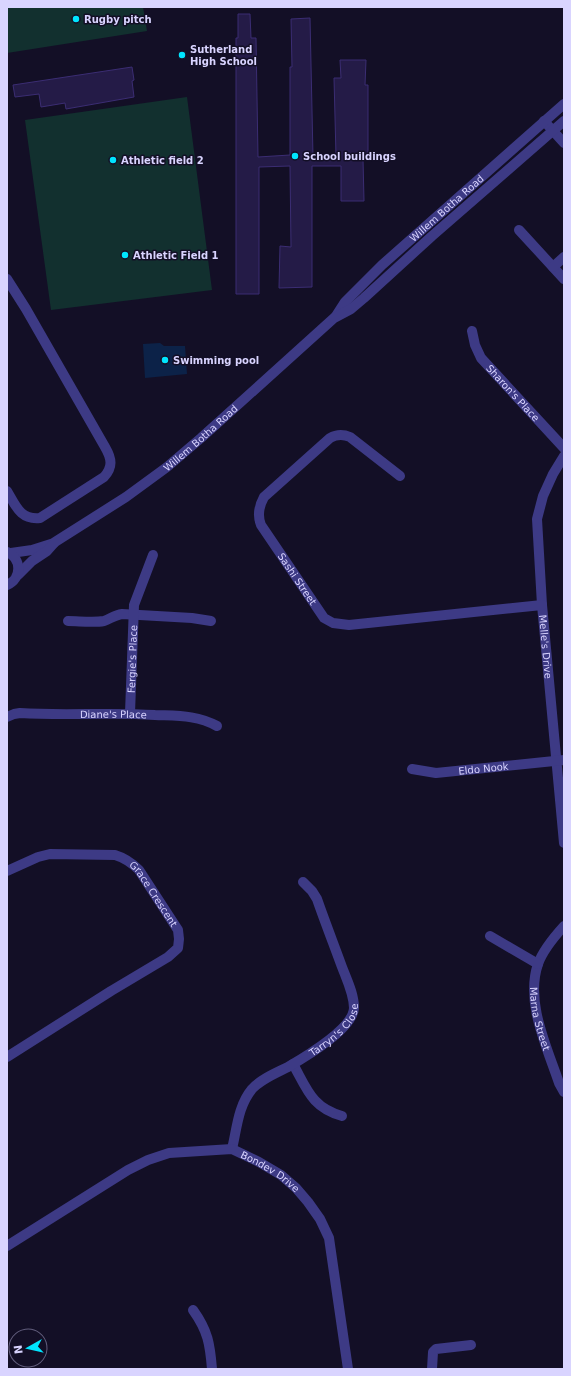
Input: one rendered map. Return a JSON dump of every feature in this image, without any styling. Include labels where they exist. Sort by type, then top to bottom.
[{"type":"street","name":"Willem Botha Road","points":[[334,318],[345,302],[382,265],[564,104]]},
{"type":"street","points":[[544,121],[564,144]]},
{"type":"street","name":"Willem Botha Road","points":[[9,553],[32,550],[55,542],[126,497],[167,466],[201,438],[334,318],[364,298],[432,236],[564,122]]},
{"type":"street","points":[[519,230],[564,279]]},
{"type":"street","points":[[554,267],[564,257]]},
{"type":"street","points":[[7,279],[26,309],[105,447],[110,456],[111,462],[110,468],[104,478],[40,518],[30,518],[22,514],[7,491]]},
{"type":"street","name":"Sharon's Place","points":[[472,331],[481,358],[564,448]]},
{"type":"street","name":"Sashi Street","points":[[400,476],[350,437],[344,434],[335,435],[264,497],[261,502],[259,516],[261,525],[324,618],[333,623],[349,625],[542,605]]},
{"type":"street","name":"Melle's Drive","points":[[564,456],[552,474],[543,496],[537,519],[542,605],[560,761],[564,843]]},
{"type":"street","name":"Willem Botha Road","points":[[7,585],[11,584],[32,561],[47,551],[55,542]]},
{"type":"street","points":[[9,553],[18,563],[18,575]]},
{"type":"street","name":"Fergie's Place","points":[[130,713],[134,610],[153,556]]},
{"type":"street","points":[[68,621],[100,621],[134,610],[211,621]]},
{"type":"street","name":"Diane's Place","points":[[7,717],[20,713],[130,713],[192,717],[206,720],[217,726]]},
{"type":"street","name":"Eldo Nook","points":[[412,769],[436,773],[560,761]]},
{"type":"street","name":"Grace Crescent","points":[[7,871],[38,857],[50,854],[120,856],[132,862],[138,870],[178,930],[179,939],[178,948],[168,957],[7,1057]]},
{"type":"street","name":"Tarryn's Close","points":[[232,1149],[240,1110],[257,1084],[293,1064],[338,1034],[351,1018],[354,1009],[353,999],[348,984],[317,899],[312,891],[303,882]]},
{"type":"street","name":"Marna Street","points":[[564,926],[548,945],[538,964],[534,990],[537,1016],[559,1083],[564,1092]]},
{"type":"street","points":[[490,936],[538,964]]},
{"type":"street","points":[[293,1064],[311,1097],[323,1108],[334,1114],[342,1116]]},
{"type":"street","name":"Bondev Drive","points":[[7,1246],[128,1170],[148,1160],[169,1153],[232,1149],[281,1175],[308,1202],[320,1220],[328,1238],[348,1369]]},
{"type":"street","points":[[192,1310],[200,1321],[210,1343],[212,1369]]},
{"type":"street","points":[[432,1369],[433,1352],[436,1349],[471,1345]]},
{"type":"green space","name":"Rugby pitch","points":[[7,7],[143,7],[147,31],[7,53]]},
{"type":"green space","points":[[187,97],[212,290],[51,310],[25,120]]},
{"type":"water","name":"Swimming pool","points":[[160,343],[164,346],[185,346],[187,374],[145,378],[143,344]]},
{"type":"building","name":"School buildings","points":[[238,14],[250,14],[251,38],[256,38],[258,157],[290,155],[290,67],[292,67],[291,19],[310,18],[313,157],[336,156],[334,78],[341,78],[340,60],[366,60],[365,85],[368,85],[368,159],[363,159],[364,201],[341,201],[341,166],[312,166],[312,287],[279,288],[280,246],[291,247],[290,166],[259,167],[259,294],[236,294],[236,38],[238,38]]},
{"type":"building","points":[[132,67],[134,97],[66,109],[65,103],[41,107],[39,94],[15,97],[13,85]]},
{"type":"place","name":"Rugby pitch","points":[[76,19]]},
{"type":"place","name":"Sutherland High School","points":[[182,55]]},
{"type":"place","name":"School buildings","points":[[295,156]]},
{"type":"place","name":"Athletic field 2","points":[[113,160]]},
{"type":"place","name":"Athletic Field 1","points":[[125,255]]},
{"type":"place","name":"Swimming pool","points":[[165,360]]}]
